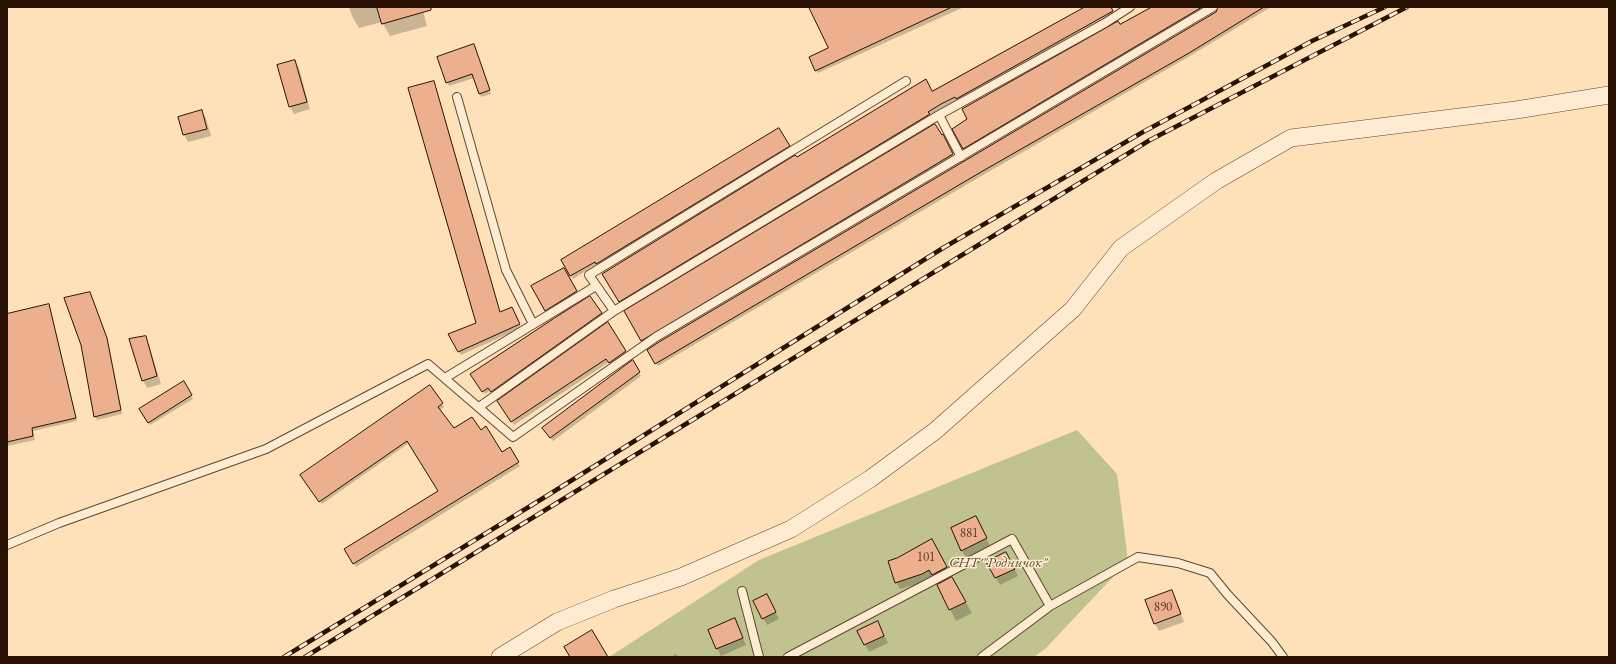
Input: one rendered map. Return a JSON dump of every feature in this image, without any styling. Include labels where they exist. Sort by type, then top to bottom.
[{"type":"street","points":[[500,657],[557,622],[614,599],[681,578],[791,529],[870,479],[935,431],[1073,309],[1121,248],[1216,181],[1290,138],[1516,110],[1609,95]]},
{"type":"lane","points":[[479,407],[614,311],[939,116],[1105,23],[1130,7]]},
{"type":"lane","points":[[7,544],[59,522],[266,450],[428,364],[513,437],[656,337],[1213,7]]},
{"type":"lane","points":[[614,311],[589,275],[906,81]]},
{"type":"lane","points":[[456,97],[506,270],[533,324]]},
{"type":"lane","points":[[939,116],[961,157]]},
{"type":"lane","points":[[445,378],[596,286]]},
{"type":"lane","points":[[788,657],[1012,539],[1050,606]]},
{"type":"lane","points":[[982,657],[1050,606],[1138,557],[1178,563],[1210,573],[1228,595],[1272,642],[1283,657]]},
{"type":"lane","points":[[742,591],[759,657]]},
{"type":"green space","name":"СНТ \"Родничок\"","points":[[1077,430],[1117,474],[1128,561],[1046,648],[1034,657],[609,657],[759,560]]},
{"type":"building","points":[[377,7],[431,7],[431,10],[382,24]]},
{"type":"building","points":[[809,7],[952,7],[815,71],[809,57],[828,48]]},
{"type":"building","points":[[1085,7],[1111,7],[1113,11],[956,99],[955,97],[941,104],[928,112],[930,114],[619,302],[602,274],[795,155],[797,157],[926,79],[932,91]]},
{"type":"building","points":[[1152,7],[1202,7],[963,149],[952,129],[967,119],[962,109],[1118,21],[1120,24]]},
{"type":"building","points":[[1218,7],[1264,7],[1189,53],[981,172],[655,364],[647,350],[659,342],[1216,12]]},
{"type":"building","points":[[474,44],[490,90],[479,94],[472,74],[446,83],[437,57]]},
{"type":"building","points":[[295,60],[307,102],[289,107],[277,65]]},
{"type":"building","points":[[434,81],[500,312],[512,307],[520,324],[458,352],[448,334],[476,323],[408,88]]},
{"type":"building","points":[[202,110],[207,129],[183,135],[178,117]]},
{"type":"building","points":[[935,124],[942,135],[943,134],[953,154],[641,341],[624,311]]},
{"type":"building","points":[[779,128],[790,146],[596,264],[595,262],[570,276],[561,260]]},
{"type":"building","points":[[564,268],[577,291],[545,311],[531,286]]},
{"type":"building","points":[[90,292],[107,338],[121,410],[94,417],[81,345],[64,298]]},
{"type":"building","points":[[590,296],[602,313],[491,392],[488,388],[482,392],[470,374]]},
{"type":"building","points":[[49,304],[76,418],[32,428],[33,436],[7,442],[7,314]]},
{"type":"building","points":[[608,322],[626,351],[609,363],[606,359],[511,422],[497,401]]},
{"type":"building","points":[[146,336],[157,376],[142,381],[129,339]]},
{"type":"building","points":[[633,360],[640,372],[550,438],[542,428]]},
{"type":"building","points":[[184,381],[192,395],[148,423],[139,409]]},
{"type":"building","points":[[430,385],[443,403],[438,407],[454,428],[472,417],[481,430],[486,426],[502,452],[510,447],[519,462],[353,564],[344,549],[438,491],[407,441],[319,502],[300,475]]},
{"type":"building","points":[[976,516],[987,538],[961,551],[951,528]]},
{"type":"building","points":[[932,539],[947,567],[932,575],[929,570],[922,574],[895,583],[888,561],[897,558]]},
{"type":"building","points":[[1006,552],[1015,569],[995,578],[986,562]]},
{"type":"building","points":[[952,577],[966,602],[949,610],[937,585]]},
{"type":"building","points":[[1172,590],[1181,614],[1154,624],[1145,600]]},
{"type":"building","points":[[767,594],[776,612],[762,619],[753,601]]},
{"type":"building","points":[[735,618],[743,638],[716,649],[708,630]]},
{"type":"building","points":[[878,621],[884,636],[864,645],[857,631]]},
{"type":"building","points":[[592,630],[608,657],[570,657],[564,647]]},
{"type":"railway","points":[[284,657],[545,497],[943,248],[1143,132],[1312,41],[1385,7]]},
{"type":"railway","points":[[305,657],[1150,140],[1407,7]]}]
